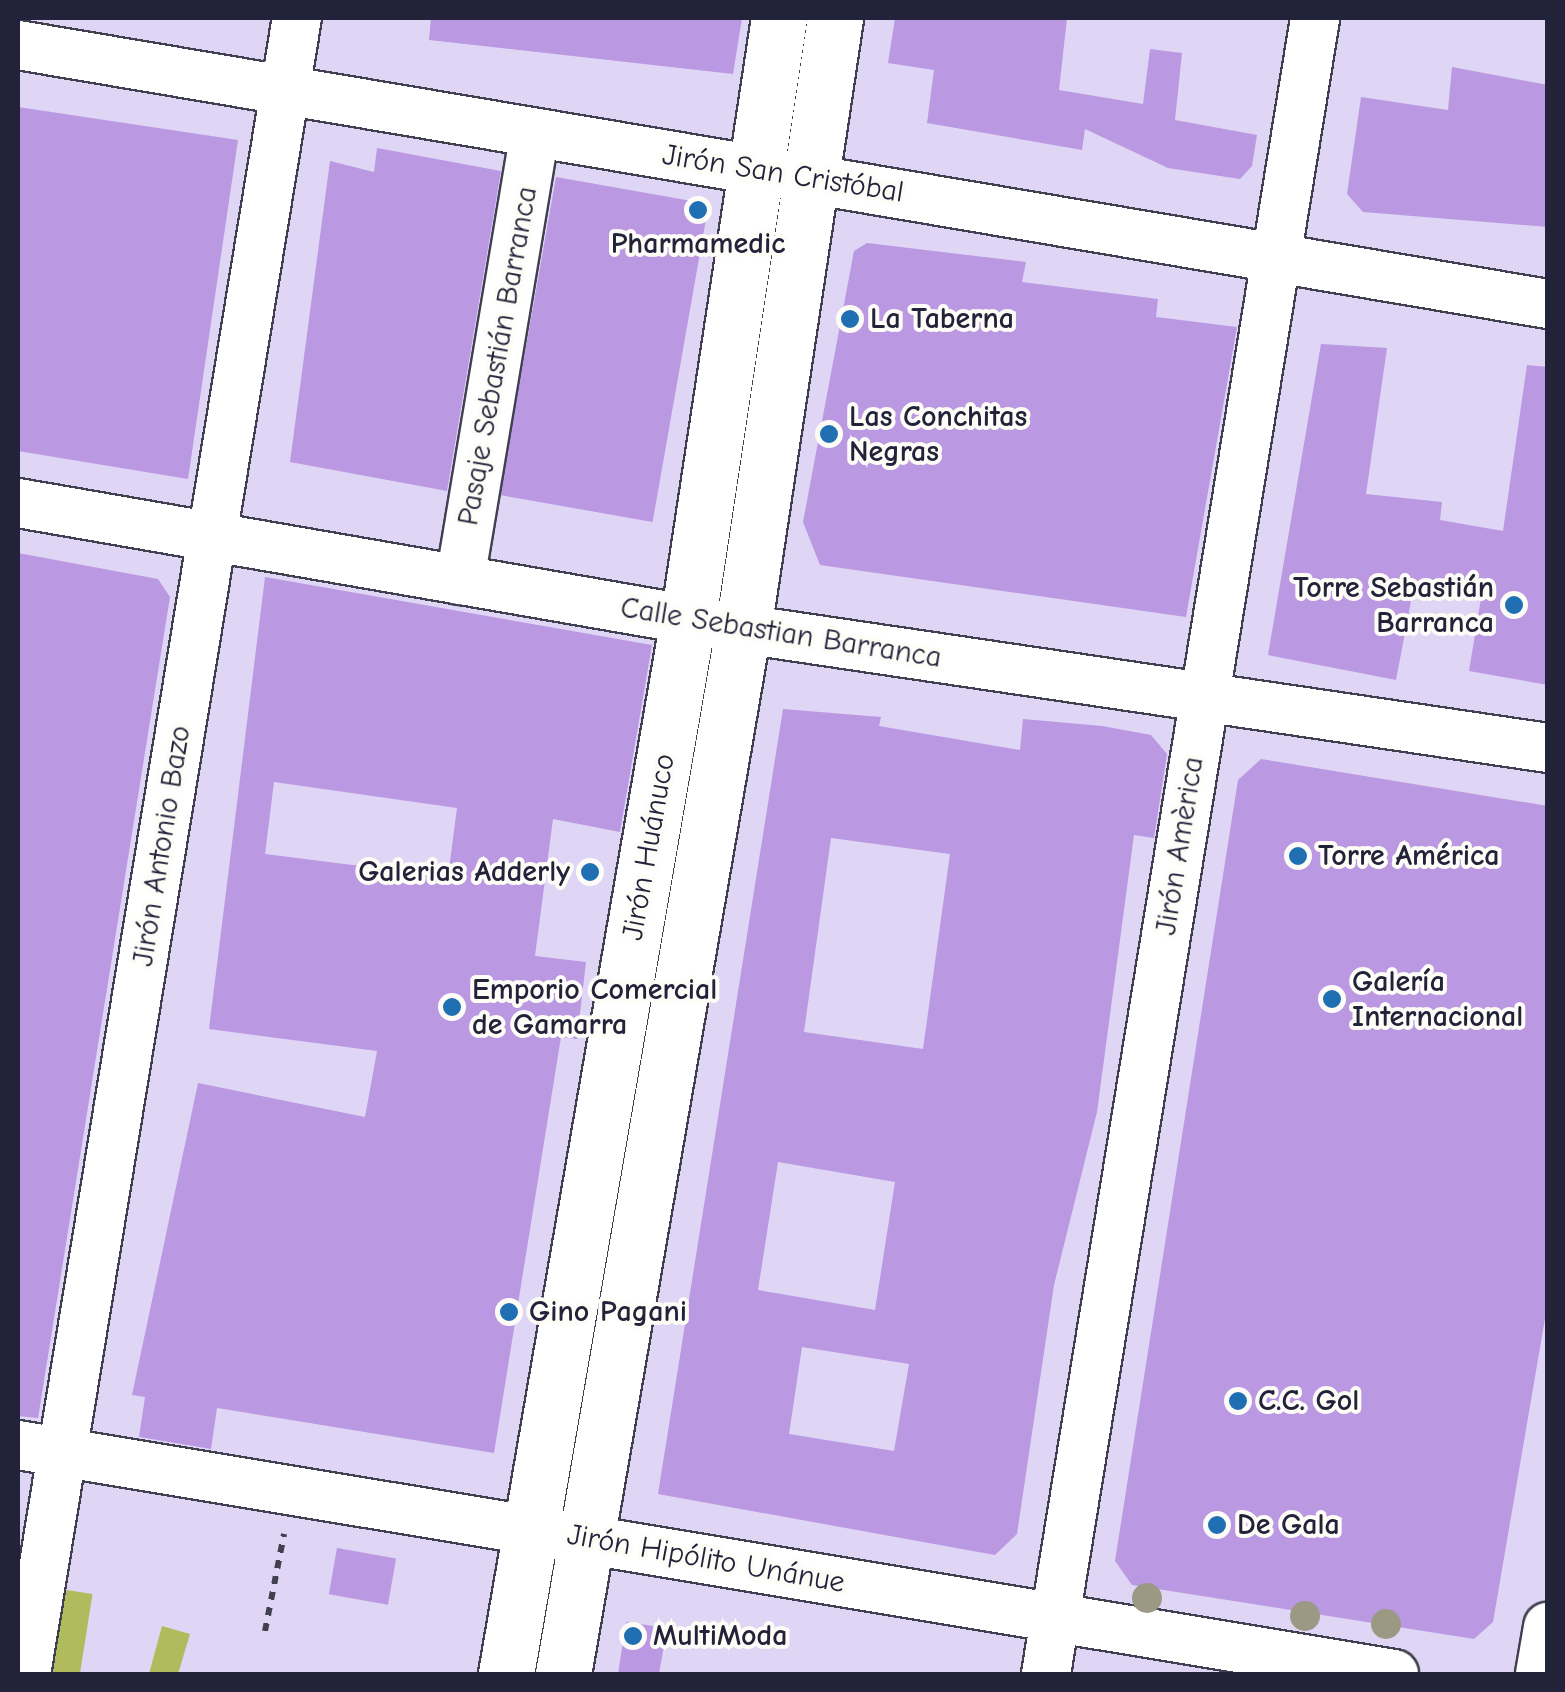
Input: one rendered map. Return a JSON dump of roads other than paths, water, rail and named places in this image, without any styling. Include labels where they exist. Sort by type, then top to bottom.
[{"type":"street","name":"Jirón Antonio Bazo","points":[[26,1674],[40,1448],[212,536],[297,18]]},
{"type":"street","name":"Jirón Huánuco","points":[[506,1674],[688,619],[779,18]]},
{"type":"street","name":"Jirón Huánuco","points":[[563,1674],[744,629],[835,18]]},
{"type":"street","name":"Jirón Amèrica","points":[[1046,1674],[1315,18]]},
{"type":"street","name":"Jirón San Cristóbal","points":[[18,44],[1548,304]]},
{"type":"street","name":"Pasaje Sebastián Barranca","points":[[460,580],[535,133]]},
{"type":"street","name":"Calle Sebastian Barranca","points":[[18,503],[744,629],[1548,748]]},
{"type":"street","name":"Jirón Hipólito Unánue","points":[[40,1448],[1394,1674]]},
{"type":"street","points":[[1540,1674],[1548,1627]]},
{"type":"place","name":"Pharmamedic","points":[[698,210]]},
{"type":"place","name":"La Taberna","points":[[850,319]]},
{"type":"place","name":"Las Conchitas Negras","points":[[829,434]]},
{"type":"place","name":"Torre Sebastián Barranca","points":[[1514,605]]},
{"type":"place","name":"Torre América","points":[[1298,856]]},
{"type":"place","name":"Galerias Adderly","points":[[590,872]]},
{"type":"place","name":"Galería Internacional","points":[[1332,999]]},
{"type":"place","name":"Emporio Comercial de Gamarra","points":[[452,1007]]},
{"type":"place","name":"Gino Pagani","points":[[509,1312]]},
{"type":"place","name":"C.C. Gol","points":[[1238,1401]]},
{"type":"place","name":"De Gala","points":[[1217,1525]]},
{"type":"place","name":"MultiModa","points":[[633,1636]]}]
